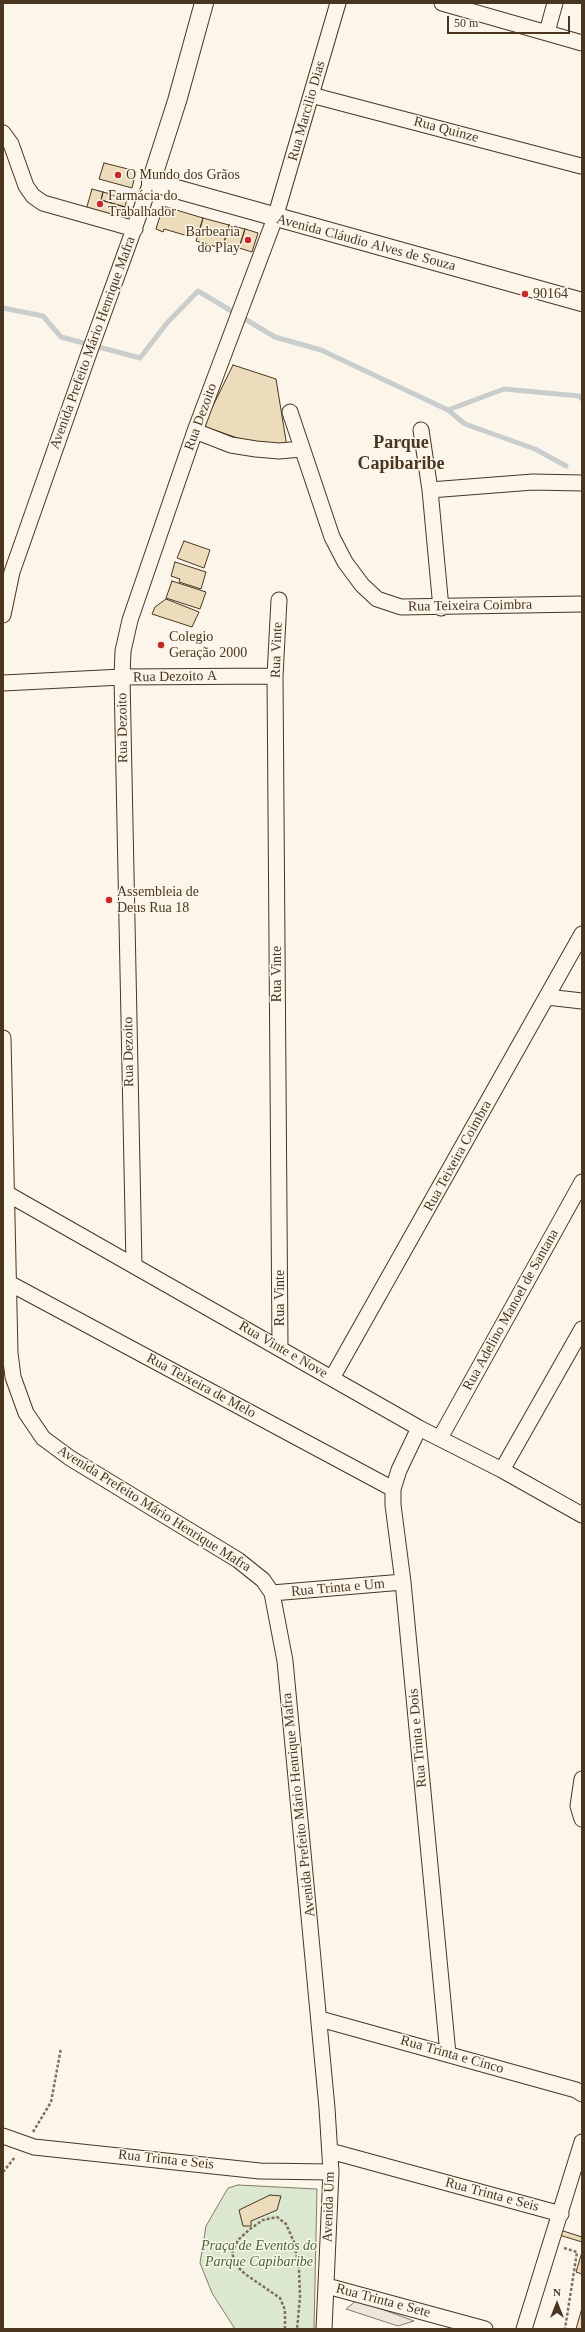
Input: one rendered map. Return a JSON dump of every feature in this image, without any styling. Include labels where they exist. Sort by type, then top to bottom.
[{"type":"street","name":"Avenida Prefeito Mário Henrique Mafra","points":[[3,615],[12,572],[88,352],[135,229],[151,182],[177,101],[204,3]]},
{"type":"street","name":"Rua Marcilio Dias","points":[[275,218],[338,3]]},
{"type":"street","points":[[442,3],[547,32],[582,44]]},
{"type":"street","points":[[547,32],[555,3]]},
{"type":"street","name":"Rua Quinze","points":[[311,95],[581,166]]},
{"type":"street","points":[[3,133],[11,144],[26,186],[32,196],[43,203],[135,229]]},
{"type":"street","name":"Avenida Cláudio Alves de Souza","points":[[151,182],[275,218],[582,302]]},
{"type":"street","name":"Rua Dezoito","points":[[134,1265],[122,677],[123,651],[130,620],[195,431],[275,218]]},
{"type":"street","name":"Rua Teixeira Coimbra","points":[[290,412],[332,537],[345,562],[362,585],[377,599],[388,604],[401,607],[441,608],[582,604]]},
{"type":"street","points":[[421,430],[430,490],[441,608]]},
{"type":"street","points":[[195,431],[231,444],[256,449],[279,451],[302,449]]},
{"type":"street","points":[[430,490],[533,482],[582,483]]},
{"type":"street","name":"Rua Vinte","points":[[279,600],[275,676],[280,1347]]},
{"type":"street","name":"Rua Dezoito A","points":[[3,683],[122,677],[275,676]]},
{"type":"street","name":"Rua Teixeira Coimbra","points":[[332,1378],[582,934]]},
{"type":"street","points":[[547,998],[582,1001]]},
{"type":"street","name":"Avenida Prefeito Mário Henrique Mafra","points":[[3,1038],[10,1353],[13,1377],[26,1413],[43,1438],[70,1458],[238,1560],[263,1580],[272,1593],[285,1661],[320,2019],[330,2151]]},
{"type":"street","name":"Rua Adelino Manoel de Santana","points":[[440,1438],[582,1182]]},
{"type":"street","name":"Rua Vinte e Nove","points":[[6,1193],[280,1347],[419,1428],[502,1470],[582,1515]]},
{"type":"street","name":"Rua Teixeira de Melo","points":[[9,1283],[393,1489]]},
{"type":"street","points":[[502,1470],[582,1329]]},
{"type":"street","name":"Rua Trinta e Dois","points":[[419,1428],[399,1470],[393,1489],[448,2054]]},
{"type":"street","name":"Rua Trinta e Um","points":[[272,1593],[403,1582]]},
{"type":"street","points":[[582,1779],[578,1806],[582,1819]]},
{"type":"street","name":"Rua Trinta e Cinco","points":[[320,2019],[576,2090],[582,2094]]},
{"type":"street","name":"Rua Trinta e Seis","points":[[3,2136],[25,2144],[260,2171],[331,2172]]},
{"type":"street","points":[[524,2329],[561,2214],[582,2142]]},
{"type":"street","name":"Avenida Um","points":[[324,2329],[331,2172],[330,2151]]},
{"type":"street","name":"Rua Trinta e Seis","points":[[330,2151],[561,2214]]},
{"type":"street","name":"Rua Trinta e Sete","points":[[327,2286],[485,2329]]},
{"type":"path","points":[[3,2172],[25,2144],[51,2102],[62,2048]]},
{"type":"path","points":[[286,2329],[285,2310],[280,2298],[245,2274],[236,2265],[232,2253],[238,2240],[250,2229],[263,2220],[277,2217],[286,2224],[294,2242],[300,2269],[300,2297],[297,2329]]},
{"type":"path","points":[[565,2329],[577,2252]]},
{"type":"green space","name":"Praça de Eventos do Parque Capibaribe","points":[[238,2185],[317,2189],[314,2329],[235,2329],[212,2293],[200,2263],[206,2226],[228,2188]]},
{"type":"shaded area","points":[[357,2300],[414,2321],[398,2326],[346,2309]]},
{"type":"building","name":"O Mundo dos Grãos","points":[[104,163],[136,171],[132,188],[99,179]]},
{"type":"building","name":"Farmácia do Trabalhador","points":[[92,189],[103,192],[101,200],[125,207],[121,220],[86,210]]},
{"type":"building","points":[[103,192],[127,199],[125,207],[101,200]]},
{"type":"building","points":[[163,206],[203,218],[198,236],[189,234],[188,236],[164,229],[163,232],[156,229]]},
{"type":"building","points":[[203,218],[229,225],[224,242],[218,241],[217,247],[196,241]]},
{"type":"building","points":[[229,225],[245,229],[239,248],[224,243]]},
{"type":"building","name":"Barbearia do Play","points":[[245,229],[258,233],[252,252],[239,248]]},
{"type":"building","points":[[233,365],[276,379],[287,447],[252,443],[203,426]]},
{"type":"building","points":[[184,541],[210,550],[204,568],[177,558]]},
{"type":"building","points":[[175,562],[206,572],[201,589],[179,582],[180,579],[171,576]]},
{"type":"building","points":[[172,581],[206,592],[200,609],[166,598]]},
{"type":"building","points":[[166,599],[199,612],[192,627],[152,614],[155,607]]},
{"type":"building","points":[[270,2195],[281,2196],[277,2210],[251,2221],[251,2226],[243,2226],[239,2210]]},
{"type":"building","points":[[557,2229],[582,2237],[582,2242],[556,2234]]},
{"type":"building","points":[[582,2252],[582,2274],[576,2272]]},
{"type":"building","points":[[582,2308],[582,2329],[576,2329]]},
{"type":"waterway","points":[[3,308],[43,316],[61,337],[140,358],[167,323],[198,291],[275,337],[321,350],[448,410],[504,389],[579,396],[582,399]]},
{"type":"waterway","points":[[448,410],[465,424],[535,449],[566,466]]},
{"type":"place","name":"O Mundo dos Grãos","points":[[118,175]]},
{"type":"place","name":"Farmácia do Trabalhador","points":[[100,204]]},
{"type":"place","name":"Barbearia do Play","points":[[248,240]]},
{"type":"place","name":"90164","points":[[525,294]]},
{"type":"place","name":"Colegio Geração 2000","points":[[161,645]]},
{"type":"place","name":"Assembleia de Deus Rua 18","points":[[109,900]]},
{"type":"district","name":"Parque Capibaribe","points":[[401,453]]}]
